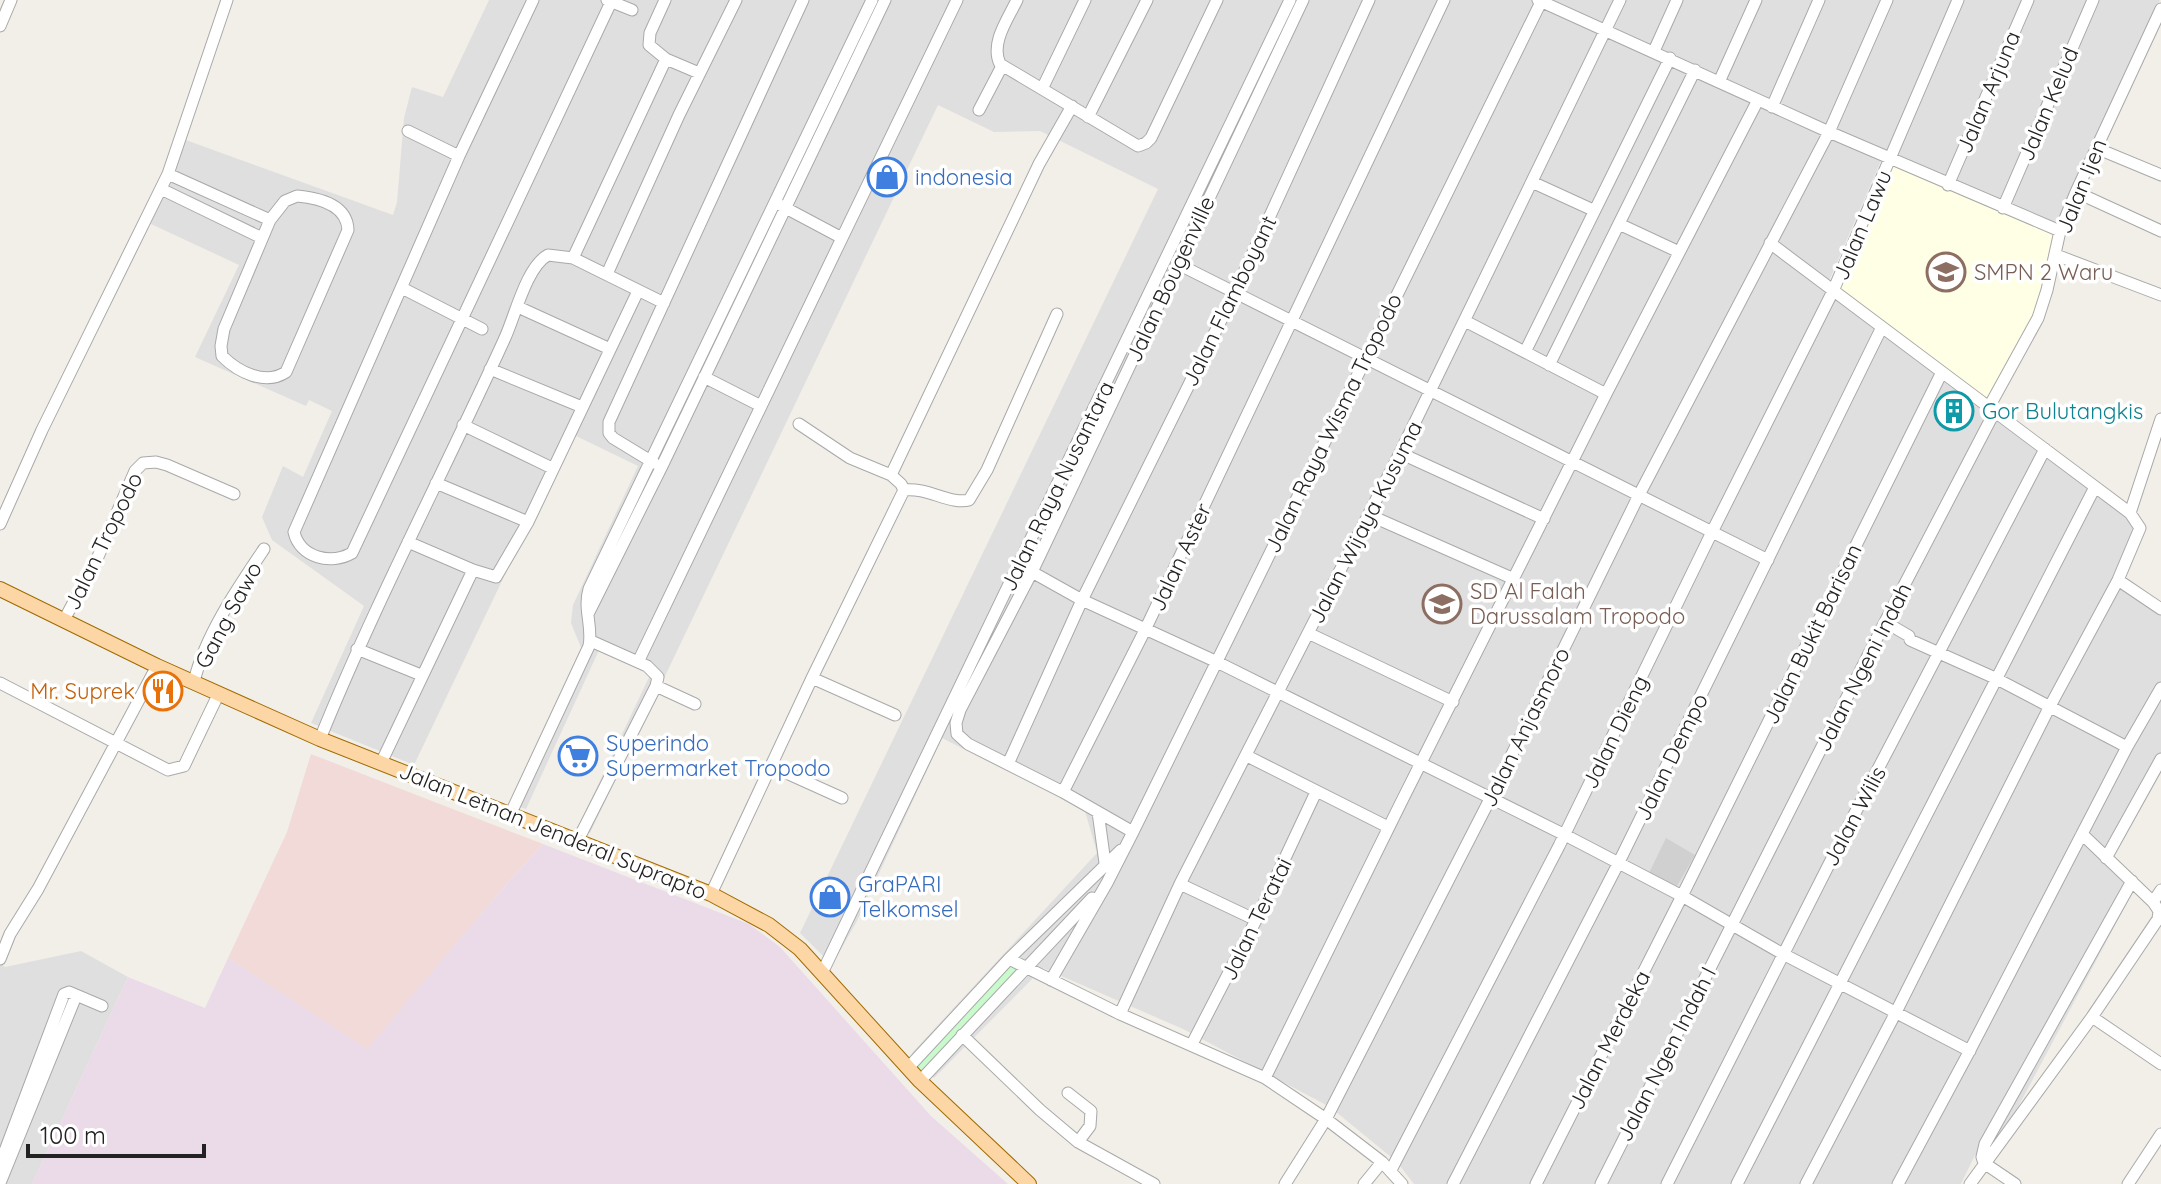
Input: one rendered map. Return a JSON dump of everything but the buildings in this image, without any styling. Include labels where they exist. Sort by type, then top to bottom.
[{"type":"main road","name":"Jalan Letnan Jenderal Suprapto","points":[[0,589],[157,666],[320,739],[711,894],[769,925],[823,971],[920,1081],[1029,1184]]},
{"type":"street","points":[[0,26],[11,0]]},
{"type":"street","points":[[0,524],[2,510],[168,174],[227,0]]},
{"type":"street","points":[[533,0],[459,156],[294,532],[296,541],[312,556],[332,559],[344,558],[352,553],[610,1],[632,10]]},
{"type":"street","points":[[665,0],[648,39],[651,48],[666,59],[699,73]]},
{"type":"street","points":[[607,274],[736,0]]},
{"type":"street","points":[[662,466],[613,438],[608,428],[612,413],[803,0]]},
{"type":"street","points":[[588,614],[704,377],[872,0]]},
{"type":"street","points":[[510,815],[591,641],[586,604],[589,589],[649,460],[885,0]]},
{"type":"street","points":[[638,662],[957,0]]},
{"type":"street","points":[[1017,0],[997,43],[995,52],[1002,66],[1138,146],[1146,143],[1217,0]]},
{"type":"street","points":[[1042,89],[1085,0]]},
{"type":"street","points":[[1088,117],[1147,0]]},
{"type":"street","name":"Jalan Raya Nusantara","points":[[823,971],[1290,0]]},
{"type":"street","name":"Jalan Bougenville","points":[[1008,764],[961,740],[956,731],[960,710],[1032,572],[1303,0]]},
{"type":"street","name":"Jalan Flamboyant","points":[[1008,764],[1082,600],[1235,292],[1369,0]]},
{"type":"street","name":"Jalan Aster","points":[[1063,792],[1145,630],[1444,0]]},
{"type":"street","name":"Jalan Wijaya Kusuma","points":[[1120,1014],[1180,884],[1534,183],[1620,0]]},
{"type":"street","points":[[1654,51],[1677,0]]},
{"type":"street","points":[[1719,82],[1756,0]]},
{"type":"street","points":[[1772,107],[1819,0]]},
{"type":"street","name":"Jalan Anjasmoro","points":[[1285,1184],[1329,1114],[1490,799],[1639,495],[1829,132],[1887,0]]},
{"type":"street","name":"Jalan Lawu","points":[[1833,291],[1958,0]]},
{"type":"street","name":"Jalan Arjuna","points":[[1948,185],[2028,0]]},
{"type":"street","name":"Jalan Kelud","points":[[2003,208],[2093,0]]},
{"type":"street","points":[[1541,1],[1948,185],[2060,231]]},
{"type":"street","name":"Jalan Raya Wisma Tropodo","points":[[1107,883],[1541,1]]},
{"type":"street","name":"Jalan Ijen","points":[[1992,409],[2038,318],[2060,231],[2076,192],[2161,9]]},
{"type":"street","points":[[1525,352],[1670,58]]},
{"type":"street","points":[[573,258],[666,59]]},
{"type":"street","points":[[979,110],[1002,66]]},
{"type":"street","points":[[1549,365],[1695,70]]},
{"type":"street","points":[[1265,1078],[1606,394],[1758,100]]},
{"type":"street","points":[[891,475],[1039,164],[1072,106]]},
{"type":"street","points":[[408,131],[459,156]]},
{"type":"street","points":[[2096,148],[2161,175]]},
{"type":"street","points":[[168,174],[270,220]]},
{"type":"street","points":[[1534,183],[1593,210]]},
{"type":"street","points":[[161,189],[262,238]]},
{"type":"street","points":[[2076,192],[2161,231]]},
{"type":"street","points":[[297,196],[310,197],[342,211],[348,230],[286,372],[272,379],[260,378],[236,368],[222,356],[221,346],[224,329],[270,220],[285,201],[297,196]]},
{"type":"street","points":[[780,206],[842,238]]},
{"type":"street","points":[[1619,224],[1679,252]]},
{"type":"street","points":[[1770,243],[2130,513],[2139,524],[2139,532],[2118,580],[2049,708],[1806,1184]]},
{"type":"street","points":[[320,739],[357,649],[533,272],[542,259],[548,255],[573,258],[664,303]]},
{"type":"street","points":[[2056,255],[2161,295]]},
{"type":"street","points":[[1178,264],[1768,560]]},
{"type":"street","points":[[402,288],[482,329]]},
{"type":"street","points":[[408,542],[496,577],[528,522],[638,291]]},
{"type":"street","name":"Jalan Dieng","points":[[1364,1184],[1387,1166],[1565,835],[1833,291]]},
{"type":"street","points":[[518,307],[610,349]]},
{"type":"street","points":[[904,490],[918,488],[956,501],[969,500],[987,470],[1057,314]]},
{"type":"street","points":[[1465,321],[1606,394]]},
{"type":"street","name":"Jalan Dempo","points":[[1453,1184],[1618,864],[1882,327]]},
{"type":"street","points":[[490,369],[582,407]]},
{"type":"street","name":"Jalan Bukit Barisan","points":[[1682,896],[1942,372]]},
{"type":"street","points":[[704,377],[761,406]]},
{"type":"street","name":"Jalan Ngeni Indah","points":[[1732,924],[1992,409]]},
{"type":"street","points":[[799,424],[850,458],[891,475],[904,490]]},
{"type":"street","points":[[2130,513],[2160,424]]},
{"type":"street","points":[[463,425],[552,468]]},
{"type":"street","name":"Jalan Wilis","points":[[1667,1184],[2045,449]]},
{"type":"street","points":[[1400,453],[1544,519]]},
{"type":"street","name":"Jalan Tropodo","points":[[64,620],[97,559],[135,471],[143,463],[167,465],[234,494]]},
{"type":"street","points":[[436,483],[528,522]]},
{"type":"street","points":[[1737,1184],[2095,487]]},
{"type":"street","points":[[711,894],[904,490]]},
{"type":"street","points":[[1369,515],[1514,579]]},
{"type":"street","name":"Gang Sawo","points":[[194,681],[199,664],[238,587],[264,549]]},
{"type":"street","points":[[381,763],[473,570]]},
{"type":"street","points":[[1032,572],[1082,600],[1215,661],[1565,835],[1682,896],[1783,954],[1970,1051]]},
{"type":"street","points":[[2118,580],[2161,609]]},
{"type":"street","points":[[1885,622],[1909,636],[1910,640],[1995,678],[2127,747]]},
{"type":"street","points":[[1308,633],[1453,702]]},
{"type":"street","points":[[577,842],[656,686],[656,672],[591,641]]},
{"type":"street","points":[[357,649],[421,675]]},
{"type":"street","points":[[0,959],[5,931],[38,889],[157,666]]},
{"type":"street","points":[[812,678],[895,715]]},
{"type":"street","points":[[0,683],[168,770],[184,766],[219,693]]},
{"type":"street","points":[[656,686],[695,704]]},
{"type":"street","points":[[1898,1184],[2127,747],[2161,689]]},
{"type":"street","points":[[1247,756],[1388,827]]},
{"type":"street","points":[[2106,858],[2161,759]]},
{"type":"street","points":[[1008,764],[1133,832]]},
{"type":"street","points":[[771,766],[842,798]]},
{"type":"street","name":"Jalan Teratai","points":[[1192,1044],[1256,920],[1316,792]]},
{"type":"street","points":[[1098,812],[1105,863]]},
{"type":"street","points":[[1970,1184],[2155,925],[2159,911],[2153,902],[2082,834]]},
{"type":"street","points":[[908,1068],[1009,959],[1125,847]]},
{"type":"street","points":[[2015,1184],[1984,1163],[1985,1144],[2132,881]]},
{"type":"street","points":[[920,1081],[1107,883]]},
{"type":"street","points":[[1051,980],[1107,883]]},
{"type":"street","points":[[1180,884],[1256,920]]},
{"type":"street","points":[[2153,902],[2161,890]]},
{"type":"street","name":"Jalan Merdeka","points":[[1536,1184],[1682,896]]},
{"type":"street","name":"Jalan Ngen Indah I","points":[[1601,1184],[1732,924]]},
{"type":"street","points":[[1009,959],[1120,1014],[1265,1078],[1329,1114],[1387,1166],[1402,1184]]},
{"type":"street","points":[[0,1164],[64,994],[69,992],[102,1006]]},
{"type":"street","points":[[0,1183],[76,996]]},
{"type":"street","points":[[2092,1017],[2161,1064]]},
{"type":"street","points":[[962,1035],[1078,1142],[1154,1184]]},
{"type":"street","points":[[1068,1093],[1091,1111],[1090,1126],[1078,1142]]},
{"type":"street","points":[[2128,1184],[2161,1134]]},
{"type":"shaded area","points":[[489,0],[2160,0],[2056,225],[1886,149],[1826,288],[2135,521],[2136,533],[2113,577],[2161,614],[2161,681],[2153,695],[2161,702],[2161,756],[2101,861],[2134,890],[1988,1163],[1975,1155],[1961,1184],[1414,1184],[1397,1162],[1330,1107],[1183,1029],[1043,968],[934,1078],[912,1053],[1097,853],[1085,811],[942,738],[857,921],[832,965],[800,933],[1158,189],[1040,131],[994,132],[938,105],[590,833],[577,829],[651,673],[600,648],[526,809],[511,804],[582,650],[571,623],[573,605],[638,466],[572,434],[414,765],[311,723],[364,606],[272,540],[262,517],[283,466],[303,477],[332,411],[309,400],[306,406],[195,357],[239,265],[151,224],[183,139],[393,215],[397,202],[404,118],[412,87],[443,97]]},
{"type":"shaded area","name":"SMPN 2 Waru","points":[[1889,160],[2058,233],[2045,295],[1984,409],[1835,289]]},
{"type":"shaded area","points":[[311,754],[543,844],[367,1050],[228,958],[287,832]]},
{"type":"shaded area","points":[[1666,838],[1695,855],[1677,886],[1649,873]]},
{"type":"shaded area","points":[[543,844],[749,924],[780,947],[931,1116],[1008,1184],[32,1184],[128,977],[205,1008],[228,958],[367,1049]]},
{"type":"shaded area","points":[[81,951],[128,977],[32,1184],[0,1184],[0,963],[5,967]]},
{"type":"green space","points":[[1007,961],[1025,966],[922,1080],[912,1067]]},
{"type":"place","name":"indonesia","points":[[887,177]]},
{"type":"place","name":"SMPN 2 Waru","points":[[1946,272]]},
{"type":"place","name":"Gor Bulutangkis","points":[[1954,411]]},
{"type":"place","name":"SD Al Falah Darussalam Tropodo","points":[[1442,604]]},
{"type":"place","name":"Mr. Suprek","points":[[163,691]]},
{"type":"place","name":"Superindo Supermarket Tropodo","points":[[578,756]]},
{"type":"place","name":"GraPARI Telkomsel","points":[[830,897]]}]
